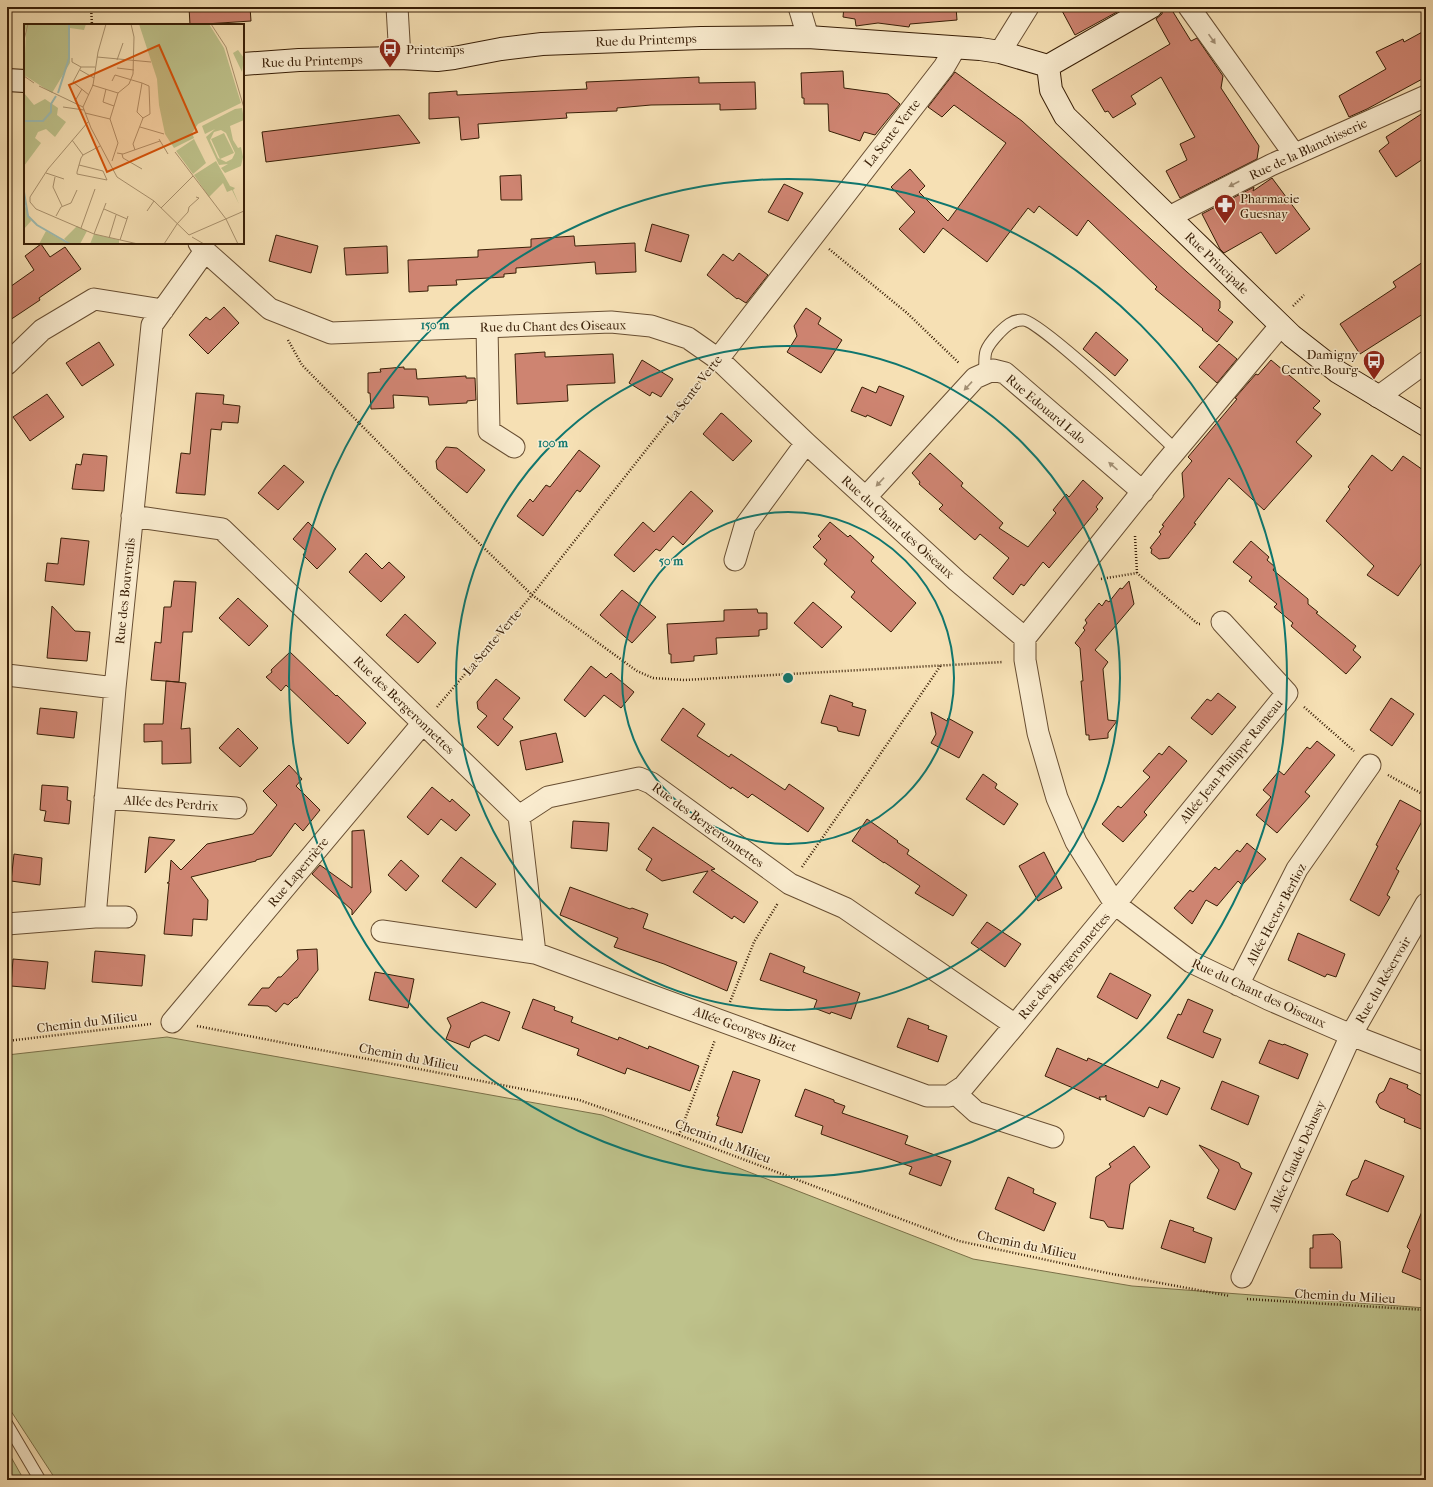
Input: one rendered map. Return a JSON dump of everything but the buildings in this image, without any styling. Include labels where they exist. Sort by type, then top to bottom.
[{"type":"main road","points":[[1048,66],[1152,7]]},
{"type":"main road","name":"Rue du Printemps","points":[[244,64],[299,60],[400,58],[437,60],[501,49],[542,44],[701,38],[808,37],[1000,52],[1048,66]]},
{"type":"main road","name":"Rue Principale","points":[[1048,66],[1051,90],[1065,116],[1292,336],[1338,372],[1426,425]]},
{"type":"main road","points":[[7,80],[24,81]]},
{"type":"street","points":[[397,7],[400,58]]},
{"type":"street","points":[[800,7],[808,37]]},
{"type":"street","points":[[1000,52],[1028,7]]},
{"type":"street","points":[[1190,7],[1294,154]]},
{"type":"street","name":"La Sente Verte","points":[[718,359],[944,67],[955,48]]},
{"type":"street","name":"Rue de la Blanchisserie","points":[[1169,217],[1271,164],[1426,96]]},
{"type":"street","name":"Rue du Chant des Oiseaux","points":[[202,247],[270,309],[331,333],[611,322],[651,326],[688,338],[718,359],[806,443],[957,581],[1025,638],[1025,660],[1038,733],[1057,798],[1076,842],[1115,904],[1191,962],[1238,985],[1351,1035],[1426,1064]]},
{"type":"street","name":"Rue des Bouvreuils","points":[[95,917],[115,688],[152,325],[202,247]]},
{"type":"street","points":[[7,364],[42,330],[94,299],[163,310]]},
{"type":"street","points":[[1025,638],[1176,450],[1281,325]]},
{"type":"street","points":[[487,327],[489,431],[514,447]]},
{"type":"street","points":[[1378,397],[1426,362]]},
{"type":"street","name":"Rue Edouard Lalo","points":[[980,376],[993,370],[1004,373],[1143,492]]},
{"type":"street","points":[[866,497],[980,376]]},
{"type":"street","points":[[735,560],[745,526],[806,443]]},
{"type":"street","name":"Rue des Bergeronnettes","points":[[132,516],[222,529],[519,816],[548,797],[639,778],[651,783],[790,884],[845,908],[1015,1025],[1115,904]]},
{"type":"street","name":"Allée Jean-Philippe Rameau","points":[[1115,904],[1287,693],[1222,622]]},
{"type":"street","points":[[7,675],[115,688]]},
{"type":"street","name":"Rue Laperrière","points":[[172,1022],[423,723]]},
{"type":"street","name":"Allée Hector Berlioz","points":[[1238,985],[1297,869],[1370,765]]},
{"type":"street","name":"Allée des Perdrix","points":[[105,798],[236,808]]},
{"type":"street","points":[[519,816],[535,953]]},
{"type":"street","name":"Rue du Réservoir","points":[[1351,1035],[1426,904]]},
{"type":"street","points":[[7,924],[95,917],[126,917]]},
{"type":"street","name":"Allée Georges Bizet","points":[[382,931],[535,953],[928,1096],[949,1096],[955,1093]]},
{"type":"street","points":[[1015,1025],[964,1086],[955,1093],[976,1112],[1053,1137]]},
{"type":"street","name":"Allée Claude Debussy","points":[[1242,1277],[1351,1035]]},
{"type":"lane","points":[[980,376],[984,354],[990,342],[1009,323],[1024,320],[1038,327],[1084,366],[1176,450]]},
{"type":"lane","points":[[7,1424],[40,1480]]},
{"type":"path","points":[[90,7],[92,24]]},
{"type":"path","points":[[812,236],[907,313],[980,376]]},
{"type":"path","points":[[1294,304],[1304,295]]},
{"type":"path","points":[[270,309],[302,365],[430,496],[532,595],[637,671],[654,678],[684,680],[1025,660]]},
{"type":"path","name":"La Sente Verte","points":[[423,723],[532,595],[718,359]]},
{"type":"path","points":[[1069,584],[1137,573],[1198,624],[1222,622]]},
{"type":"path","points":[[1287,693],[1370,765],[1426,796]]},
{"type":"path","name":"Chemin du Milieu","points":[[7,1041],[172,1022],[579,1100],[679,1135],[959,1241],[1107,1273],[1234,1297]]},
{"type":"path","name":"Chemin du Milieu","points":[[1241,1298],[1255,1301],[1426,1310]]},
{"type":"green space","points":[[167,1037],[602,1115],[973,1259],[1132,1286],[1426,1308],[1426,1480],[56,1480],[7,1405],[7,1055]]},
{"type":"green space","points":[[7,1450],[24,1480],[7,1480]]},
{"type":"place","name":"Printemps","points":[[390,68]]},
{"type":"place","name":"Pharmacie Guesnay","points":[[1225,224]]},
{"type":"place","name":"Damigny Centre Bourg","points":[[1374,380]]}]
